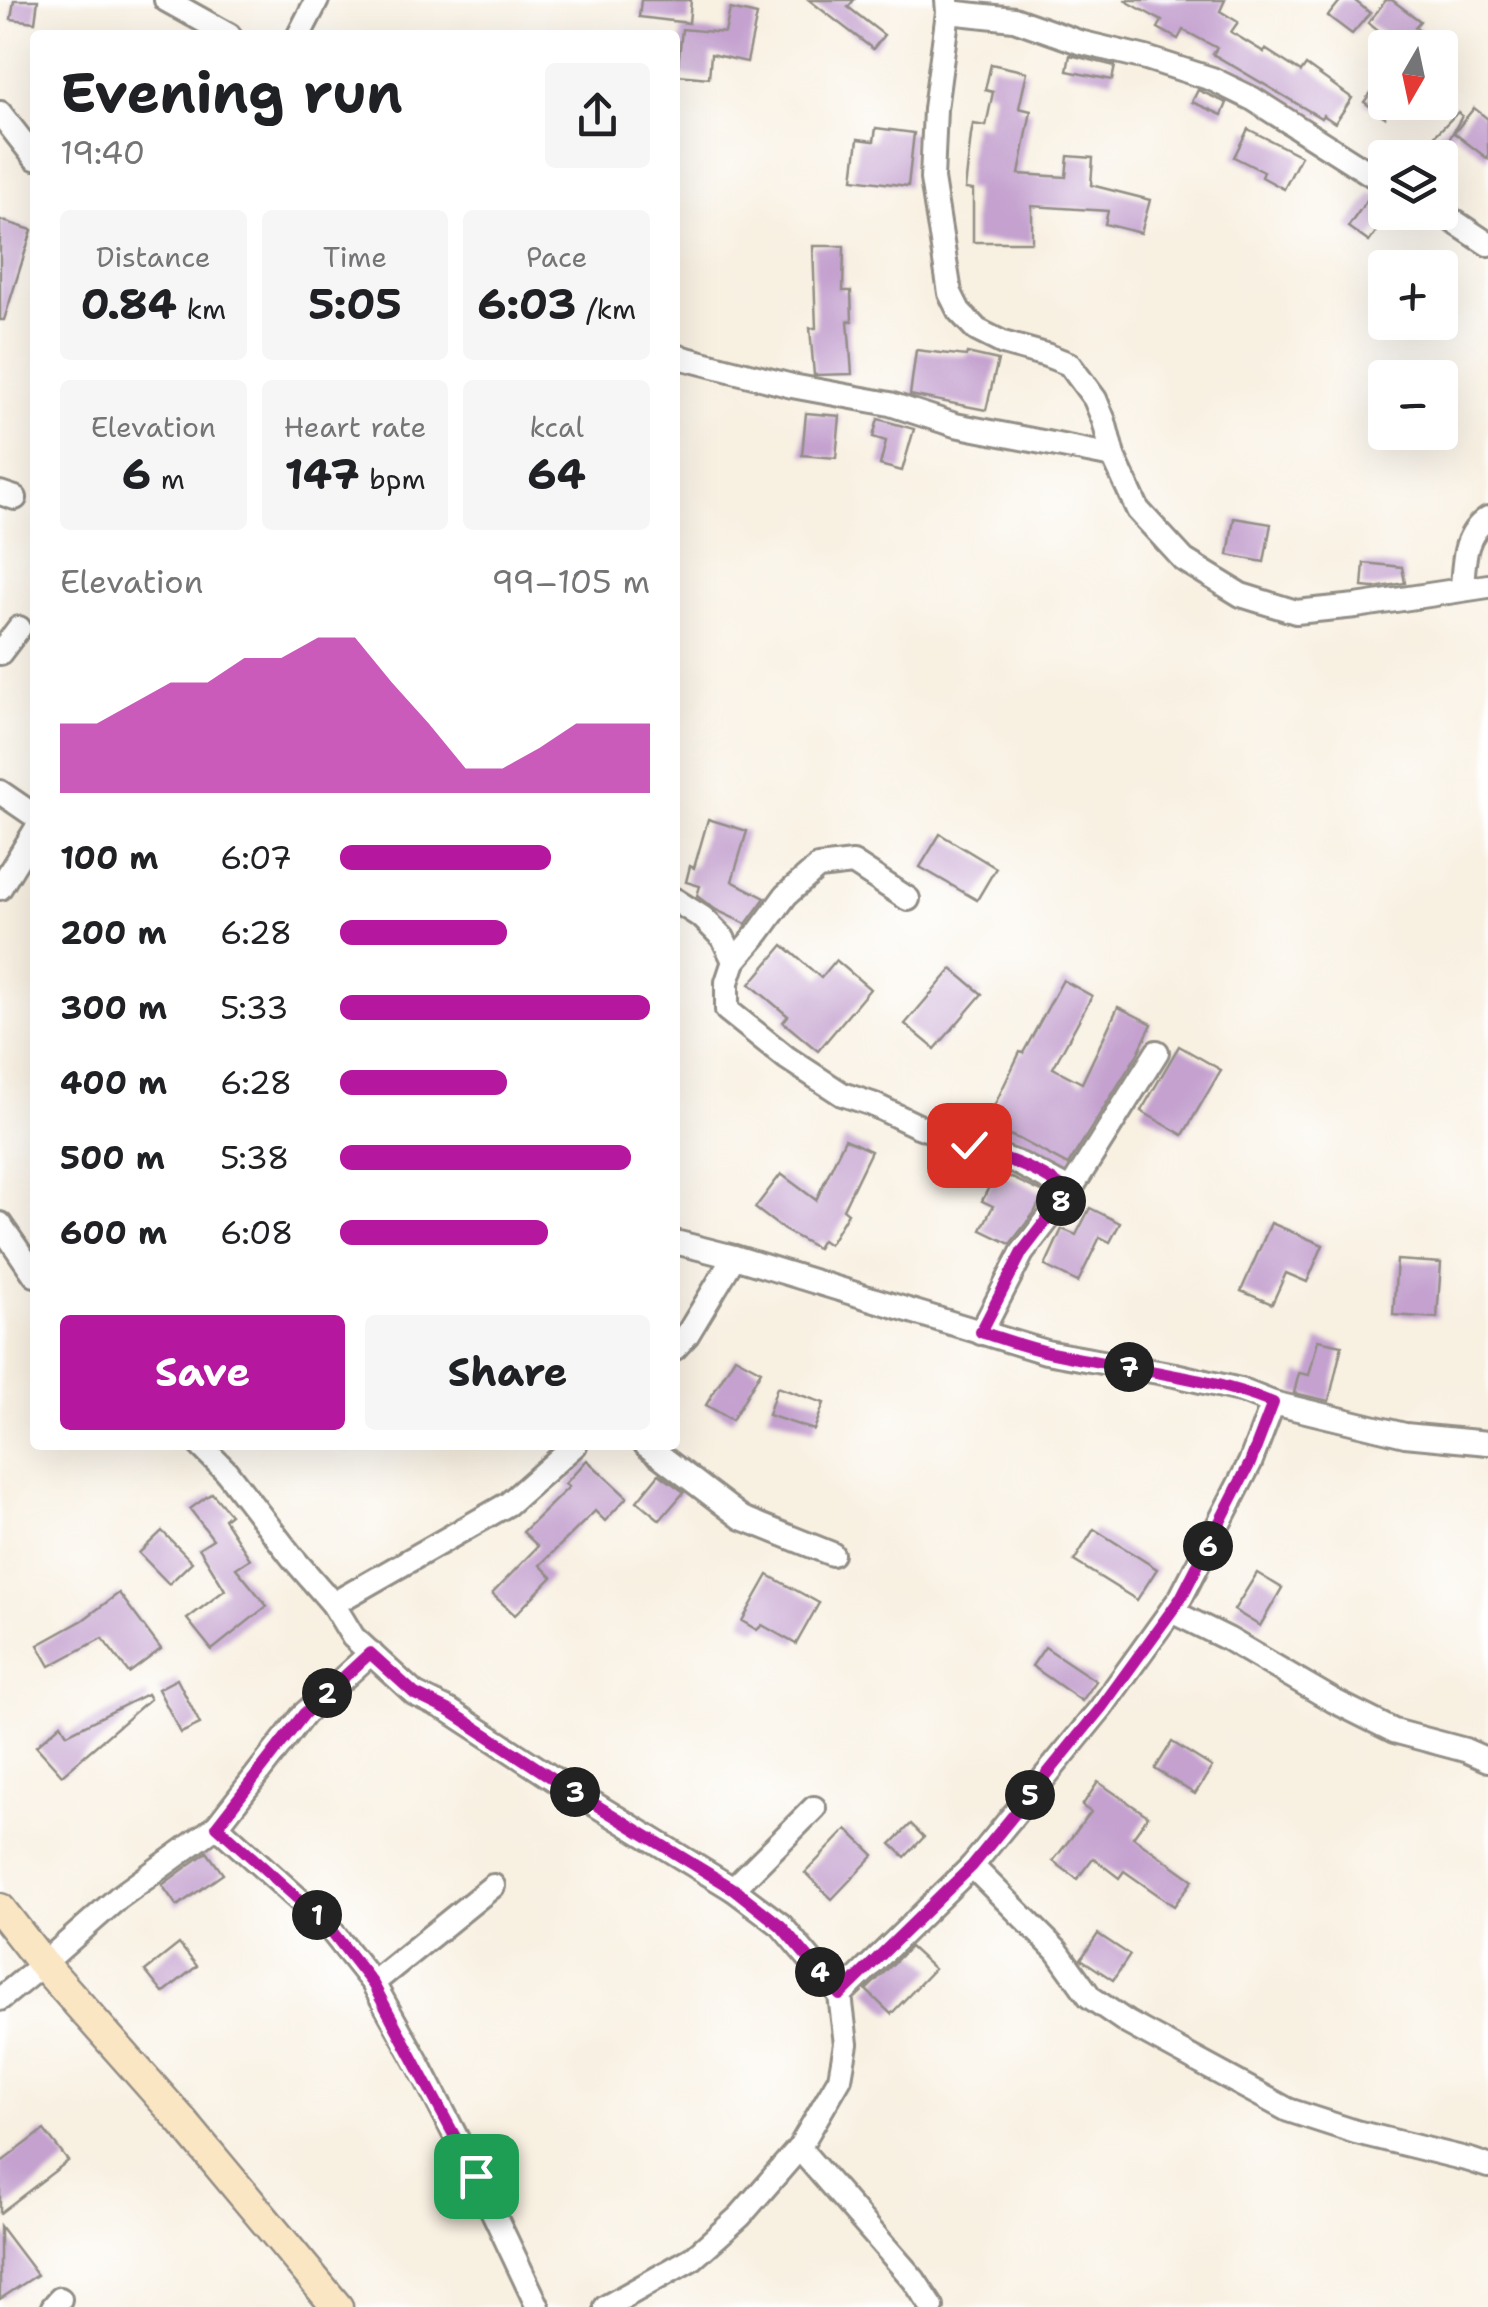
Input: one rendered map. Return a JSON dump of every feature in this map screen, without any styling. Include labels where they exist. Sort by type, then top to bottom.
[{"type":"main road","points":[[0,1909],[337,2307]]},
{"type":"street","points":[[166,0],[220,30]]},
{"type":"street","points":[[301,30],[317,0]]},
{"type":"street","points":[[1368,172],[1253,100],[1212,79],[1014,20],[948,6],[932,179],[950,293],[958,311],[977,330],[1003,343],[1069,364],[1095,399],[1113,456],[1138,510],[1184,560],[1241,595],[1296,612],[1488,586]]},
{"type":"street","points":[[0,113],[30,152]]},
{"type":"street","points":[[1458,224],[1488,244]]},
{"type":"street","points":[[680,357],[792,386],[890,404],[955,426],[1113,456]]},
{"type":"street","points":[[1462,588],[1464,548],[1480,523],[1488,518]]},
{"type":"street","points":[[0,653],[19,628]]},
{"type":"street","points":[[0,792],[30,813]]},
{"type":"street","points":[[0,888],[30,839]]},
{"type":"street","points":[[908,899],[853,863],[818,867],[786,894],[734,961],[727,1010],[787,1058],[842,1094],[1020,1164],[1068,1192]]},
{"type":"street","points":[[680,903],[724,938],[734,961]]},
{"type":"street","points":[[981,1332],[1022,1252],[1068,1192],[1157,1052]]},
{"type":"street","points":[[0,1224],[30,1268]]},
{"type":"street","points":[[680,1243],[1046,1352],[1175,1375],[1406,1435],[1488,1443]]},
{"type":"street","points":[[680,1343],[734,1258]]},
{"type":"street","points":[[840,1995],[972,1866],[1101,1708],[1181,1598],[1250,1463],[1273,1403]]},
{"type":"street","points":[[205,1450],[332,1604],[353,1637],[415,1694],[450,1711],[734,1889],[781,1926],[840,1995],[846,2044],[840,2078],[798,2148],[740,2216],[693,2258],[606,2307]]},
{"type":"street","points":[[332,1604],[508,1504],[569,1450]]},
{"type":"street","points":[[653,1450],[742,1518],[832,1554]]},
{"type":"street","points":[[1171,1611],[1394,1731],[1488,1760]]},
{"type":"street","points":[[0,1999],[118,1898],[217,1826],[304,1714],[370,1653]]},
{"type":"street","points":[[734,1889],[814,1808]]},
{"type":"street","points":[[217,1826],[326,1924],[373,1984],[476,2176],[538,2307]]},
{"type":"street","points":[[972,1866],[1056,1951],[1090,1997],[1128,2023],[1288,2110],[1488,2166]]},
{"type":"street","points":[[373,1984],[494,1886]]},
{"type":"street","points":[[798,2148],[914,2280],[932,2307]]},
{"type":"building","points":[[14,0],[38,0],[35,22],[11,19]]},
{"type":"building","points":[[641,0],[691,0],[689,23],[639,17]]},
{"type":"building","points":[[809,0],[854,0],[848,7],[884,35],[873,49]]},
{"type":"building","points":[[1124,0],[1225,0],[1220,11],[1238,22],[1231,32],[1301,72],[1306,65],[1352,98],[1335,123],[1323,115],[1321,118],[1213,54],[1217,48],[1183,30],[1178,39],[1158,28],[1162,21]]},
{"type":"building","points":[[1341,0],[1354,0],[1370,13],[1352,34],[1328,16]]},
{"type":"building","points":[[1386,0],[1392,0],[1420,21],[1415,27],[1420,30],[1377,30],[1368,23]]},
{"type":"building","points":[[730,9],[757,15],[747,62],[711,54],[709,78],[680,75],[682,29],[725,33]]},
{"type":"building","points":[[1070,55],[1115,66],[1112,80],[1067,71]]},
{"type":"building","points":[[991,64],[1027,72],[1019,108],[1031,111],[1019,174],[1066,177],[1068,156],[1093,158],[1091,185],[1150,200],[1141,233],[1105,224],[1108,211],[1032,206],[1032,242],[973,242],[973,190],[965,189],[973,124],[986,126],[993,92],[985,90]]},
{"type":"building","points":[[1198,90],[1227,103],[1222,115],[1192,102]]},
{"type":"building","points":[[1474,108],[1488,119],[1488,159],[1454,133]]},
{"type":"building","points":[[1458,112],[1462,116],[1449,140],[1431,140],[1450,120],[1458,120]]},
{"type":"building","points":[[876,128],[914,133],[908,186],[853,179],[858,139],[874,141]]},
{"type":"building","points":[[1248,129],[1301,156],[1284,189],[1262,177],[1264,172],[1234,157]]},
{"type":"building","points":[[1368,199],[1368,230],[1377,230],[1369,242],[1348,227]]},
{"type":"building","points":[[0,220],[30,229],[30,236],[4,320],[0,320]]},
{"type":"building","points":[[813,246],[844,246],[843,291],[851,291],[852,321],[848,321],[852,374],[814,375],[810,328],[816,328]]},
{"type":"building","points":[[916,350],[966,356],[967,353],[998,360],[986,410],[910,395]]},
{"type":"building","points":[[806,413],[840,416],[836,458],[802,455]]},
{"type":"building","points":[[878,419],[914,429],[902,471],[880,465],[886,441],[873,437]]},
{"type":"building","points":[[1234,518],[1271,524],[1264,562],[1228,555]]},
{"type":"building","points":[[1364,563],[1402,567],[1405,583],[1362,587]]},
{"type":"building","points":[[708,819],[747,831],[732,881],[765,898],[746,924],[716,910],[697,896],[700,886],[686,882]]},
{"type":"building","points":[[940,834],[996,868],[977,900],[920,867]]},
{"type":"building","points":[[783,945],[821,978],[836,960],[870,989],[818,1051],[783,1022],[788,1016],[750,984]]},
{"type":"building","points":[[952,969],[982,994],[935,1049],[905,1024]]},
{"type":"building","points":[[1063,980],[1092,996],[1053,1068],[1082,1083],[1118,1007],[1152,1024],[1068,1165],[985,1125],[1020,1052],[1023,1053]]},
{"type":"building","points":[[1179,1046],[1221,1070],[1183,1135],[1141,1111]]},
{"type":"building","points":[[845,1139],[871,1151],[843,1209],[848,1213],[829,1245],[822,1240],[817,1248],[755,1208],[781,1174],[816,1200]]},
{"type":"building","points":[[997,1171],[1044,1193],[1010,1244],[981,1230],[993,1206],[982,1201]]},
{"type":"building","points":[[1090,1208],[1120,1223],[1110,1242],[1100,1237],[1078,1282],[1045,1266],[1062,1229],[1076,1235]]},
{"type":"building","points":[[1271,1223],[1323,1245],[1307,1282],[1286,1273],[1272,1304],[1241,1291]]},
{"type":"building","points":[[1397,1260],[1441,1263],[1437,1318],[1393,1315]]},
{"type":"building","points":[[1318,1340],[1342,1345],[1329,1401],[1294,1393],[1299,1373],[1309,1375]]},
{"type":"building","points":[[735,1357],[761,1371],[732,1420],[706,1405]]},
{"type":"building","points":[[777,1387],[824,1403],[814,1430],[768,1415]]},
{"type":"building","points":[[587,1460],[627,1497],[605,1521],[595,1511],[540,1565],[552,1577],[515,1615],[492,1594],[538,1546],[523,1532],[569,1487],[565,1484]]},
{"type":"building","points":[[659,1474],[684,1492],[660,1520],[637,1501]]},
{"type":"building","points":[[212,1493],[230,1514],[224,1519],[250,1559],[236,1568],[267,1606],[212,1650],[187,1619],[225,1590],[199,1548],[213,1539],[190,1509]]},
{"type":"building","points":[[1094,1529],[1157,1569],[1137,1600],[1074,1561]]},
{"type":"building","points":[[162,1531],[192,1562],[169,1584],[139,1553]]},
{"type":"building","points":[[1257,1573],[1282,1588],[1260,1626],[1234,1610]]},
{"type":"building","points":[[768,1575],[819,1603],[796,1644],[762,1625],[757,1630],[742,1621]]},
{"type":"building","points":[[119,1593],[161,1649],[129,1673],[102,1638],[50,1666],[38,1645],[83,1620]]},
{"type":"building","points":[[1045,1647],[1096,1681],[1082,1701],[1032,1666]]},
{"type":"building","points":[[177,1679],[200,1724],[181,1733],[158,1689]]},
{"type":"building","points":[[147,1694],[150,1699],[62,1775],[36,1746],[61,1724],[67,1734]]},
{"type":"building","points":[[1172,1742],[1212,1767],[1195,1794],[1155,1769]]},
{"type":"building","points":[[1098,1782],[1148,1816],[1133,1837],[1193,1880],[1174,1906],[1124,1871],[1119,1878],[1093,1858],[1077,1879],[1053,1861],[1091,1812],[1082,1806]]},
{"type":"building","points":[[911,1824],[924,1837],[905,1857],[891,1844]]},
{"type":"building","points":[[847,1829],[874,1855],[832,1899],[805,1873]]},
{"type":"building","points":[[207,1852],[223,1874],[177,1906],[162,1885]]},
{"type":"building","points":[[1098,1934],[1130,1955],[1113,1980],[1081,1959]]},
{"type":"building","points":[[179,1944],[197,1966],[163,1993],[145,1971]]},
{"type":"building","points":[[910,1947],[934,1969],[891,2014],[866,1990]]},
{"type":"building","points":[[44,2130],[68,2161],[0,2213],[0,2163]]},
{"type":"building","points":[[0,2226],[37,2275],[0,2299]]},
{"type":"route","points":[[476,2176],[373,1984],[326,1924],[217,1826],[304,1714],[370,1653],[415,1694],[450,1711],[734,1889],[781,1926],[840,1995],[972,1866],[1101,1708],[1181,1598],[1250,1463],[1273,1403],[1240,1390],[1046,1352],[981,1332],[1022,1252],[1068,1192],[1020,1164],[969,1145]]}]
